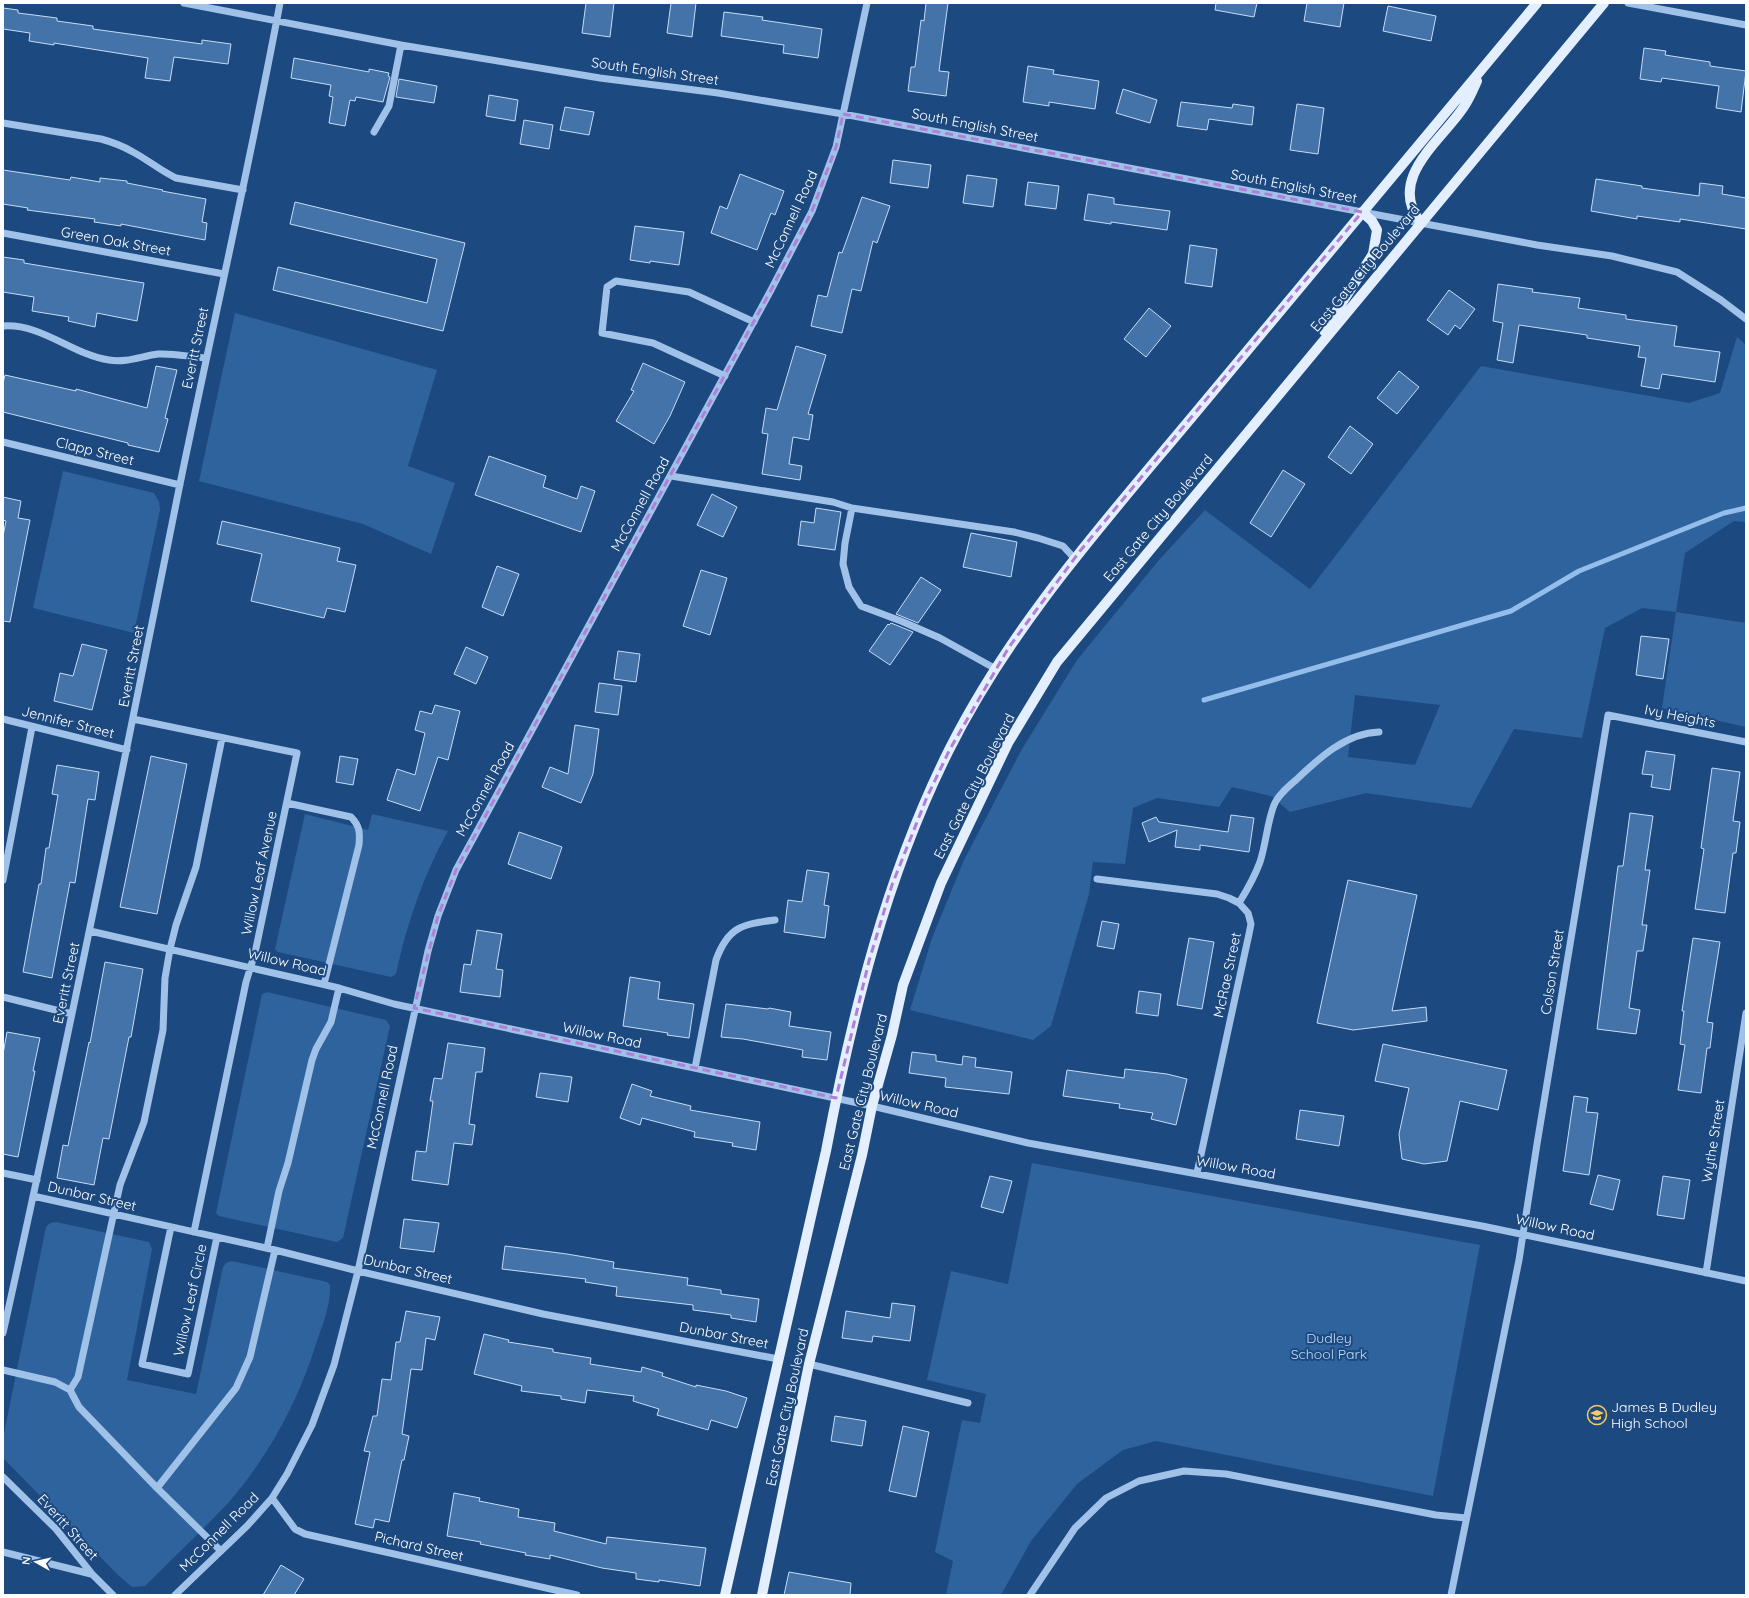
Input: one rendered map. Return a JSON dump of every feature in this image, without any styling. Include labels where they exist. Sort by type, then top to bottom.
[{"type":"main road","name":"East Gate City Boulevard","points":[[725,1595],[826,1151],[836,1098],[869,961],[902,859],[927,797],[950,749],[1009,647],[1075,558],[1537,3]]},
{"type":"main road","name":"East Gate City Boulevard","points":[[762,1595],[808,1364],[862,1155],[872,1106],[892,1035],[903,985],[941,883],[1008,743],[1057,662],[1604,3]]},
{"type":"main road","points":[[1421,223],[1415,215],[1409,187],[1418,163],[1464,108],[1484,66]]},
{"type":"main road","points":[[1298,371],[1373,254],[1377,230],[1372,221],[1362,212]]},
{"type":"street","name":"South English Street","points":[[184,3],[401,45],[600,78],[718,93],[843,114],[1537,245],[1612,256],[1677,272],[1721,300],[1746,319]]},
{"type":"street","name":"Everitt Street","points":[[3,1333],[90,931],[206,358],[280,3]]},
{"type":"street","name":"McConnell Road","points":[[176,1595],[247,1526],[272,1498],[287,1474],[312,1425],[334,1365],[358,1271],[414,1008],[438,916],[456,870],[725,376],[812,211],[836,147],[867,3]]},
{"type":"street","points":[[1628,3],[1746,25]]},
{"type":"street","points":[[374,132],[389,106],[401,45]]},
{"type":"street","points":[[3,123],[101,139],[116,143],[176,178],[242,190]]},
{"type":"street","name":"Green Oak Street","points":[[3,233],[224,274]]},
{"type":"street","points":[[725,376],[653,343],[602,334],[607,287],[616,281],[689,292],[754,322]]},
{"type":"street","points":[[3,326],[15,325],[30,329],[89,354],[110,360],[134,360],[159,354],[206,358]]},
{"type":"street","name":"Clapp Street","points":[[3,442],[180,485]]},
{"type":"street","points":[[670,476],[833,502],[852,508],[1014,532],[1063,546],[1075,558]]},
{"type":"street","points":[[852,508],[845,543],[843,564],[849,587],[862,606],[940,638],[996,669]]},
{"type":"street","name":"Ivy Heights","points":[[1608,715],[1746,742]]},
{"type":"street","name":"Colson Street","points":[[1451,1595],[1524,1234],[1537,1144],[1608,715]]},
{"type":"street","name":"Jennifer Street","points":[[3,719],[127,750]]},
{"type":"street","name":"Willow Leaf Avenue","points":[[133,719],[297,753],[251,968],[246,982],[194,1232]]},
{"type":"street","points":[[3,880],[32,727]]},
{"type":"street","points":[[1096,879],[1217,894],[1239,903],[1249,888],[1260,861],[1274,804],[1283,792],[1327,752],[1353,737],[1366,732],[1379,732]]},
{"type":"street","points":[[70,1390],[78,1377],[123,1175],[144,1122],[163,1030],[165,978],[170,949],[176,924],[196,867],[222,738]]},
{"type":"street","points":[[287,803],[351,817],[357,823],[360,832],[359,845],[324,984]]},
{"type":"street","name":"McRae Street","points":[[1197,1173],[1251,924],[1248,913],[1239,903]]},
{"type":"street","points":[[695,1068],[716,960],[722,945],[737,929],[760,922],[775,920]]},
{"type":"street","name":"Willow Road","points":[[90,931],[324,984],[414,1008],[836,1098],[1028,1143],[1524,1234],[1746,1281]]},
{"type":"street","points":[[267,1248],[279,1191],[288,1163],[312,1060],[316,1049],[331,1022],[340,988]]},
{"type":"street","points":[[3,997],[72,1014]]},
{"type":"street","name":"Wythe Street","points":[[1706,1272],[1746,1013]]},
{"type":"street","name":"Dunbar Street","points":[[3,1173],[36,1180]]},
{"type":"street","name":"Dunbar Street","points":[[33,1196],[267,1248],[358,1271],[543,1314],[778,1359]]},
{"type":"street","name":"Willow Leaf Circle","points":[[171,1227],[142,1364],[188,1374],[216,1237]]},
{"type":"street","points":[[157,1488],[236,1388],[250,1358],[275,1250]]},
{"type":"street","points":[[808,1364],[968,1403]]},
{"type":"street","points":[[3,1370],[56,1382],[70,1390],[79,1407],[157,1488],[221,1551]]},
{"type":"street","points":[[1030,1595],[1075,1528],[1106,1498],[1139,1481],[1184,1470],[1226,1474],[1429,1514],[1466,1518]]},
{"type":"street","name":"Everitt Street","points":[[3,1477],[56,1529],[92,1574],[113,1595]]},
{"type":"street","name":"Pichard Street","points":[[272,1498],[295,1529],[305,1534],[577,1595]]},
{"type":"street","points":[[3,1552],[92,1574]]},
{"type":"highlighted area","points":[[843,114],[1362,212],[1080,551],[1009,647],[950,749],[927,797],[892,885],[869,961],[836,1098],[414,1008],[438,916],[456,870],[771,290],[812,211],[836,147]]},
{"type":"green space","points":[[235,313],[437,370],[408,466],[455,483],[431,554],[363,524],[199,481]]},
{"type":"green space","points":[[1737,337],[1746,345],[1746,522],[1734,521],[1685,553],[1676,612],[1642,608],[1605,628],[1582,738],[1514,729],[1471,808],[1366,793],[1290,812],[1271,796],[1232,787],[1219,807],[1157,798],[1133,808],[1125,864],[1093,862],[1089,894],[1051,1026],[1033,1040],[910,1010],[932,938],[964,860],[1022,749],[1077,660],[1159,560],[1205,510],[1310,589],[1481,366],[1689,403],[1720,393]],"holes":[[[1355,695],[1440,705],[1415,765],[1348,757]]]},
{"type":"green space","points":[[63,471],[154,493],[159,502],[160,510],[134,633],[33,608]]},
{"type":"green space","points":[[1676,612],[1746,623],[1746,727],[1662,708]]},
{"type":"green space","points":[[305,814],[368,830],[372,814],[448,831],[423,883],[405,936],[396,974],[391,977],[278,952],[275,949]]},
{"type":"green space","points":[[267,992],[386,1020],[390,1026],[343,1238],[337,1242],[219,1216],[216,1213],[262,994]]},
{"type":"green space","name":"Dudley School Park","points":[[1032,1163],[1480,1245],[1433,1496],[1156,1441],[1123,1450],[1077,1484],[1031,1541],[1001,1595],[946,1595],[953,1561],[935,1552],[962,1420],[980,1423],[986,1394],[927,1380],[951,1271],[1008,1284]]},
{"type":"green space","points":[[56,1222],[149,1242],[152,1249],[127,1380],[196,1394],[223,1267],[226,1263],[232,1261],[327,1282],[330,1285],[326,1313],[310,1363],[292,1406],[270,1446],[244,1484],[229,1502],[145,1586],[132,1587],[119,1576],[3,1458],[3,1438],[46,1227],[50,1223]]},
{"type":"building","points":[[586,3],[614,3],[610,37],[582,33]]},
{"type":"building","points":[[671,3],[696,3],[692,37],[667,33]]},
{"type":"building","points":[[926,3],[948,3],[939,71],[949,72],[946,96],[908,91],[911,67],[915,67],[921,20],[924,21]]},
{"type":"building","points":[[1216,3],[1257,3],[1254,17],[1215,10]]},
{"type":"building","points":[[1307,3],[1344,3],[1340,27],[1304,21]]},
{"type":"building","points":[[1388,6],[1436,16],[1431,41],[1383,31]]},
{"type":"building","points":[[3,8],[18,10],[18,13],[57,18],[57,21],[93,26],[93,29],[202,44],[202,40],[231,44],[228,64],[174,57],[170,81],[145,78],[148,58],[54,43],[54,45],[29,41],[30,33],[3,29]]},
{"type":"building","points":[[724,12],[763,17],[762,20],[822,29],[818,58],[783,53],[784,45],[721,36]]},
{"type":"building","points":[[1644,48],[1666,51],[1665,55],[1710,62],[1710,66],[1746,71],[1741,112],[1716,108],[1719,86],[1662,78],[1661,82],[1640,79]]},
{"type":"building","points":[[294,58],[369,72],[369,69],[389,73],[388,76],[390,77],[383,102],[356,97],[355,101],[350,100],[345,126],[329,123],[333,97],[329,96],[331,85],[291,78]]},
{"type":"building","points":[[1028,66],[1054,70],[1053,74],[1099,81],[1095,109],[1049,102],[1049,106],[1023,102]]},
{"type":"building","points":[[399,79],[437,86],[434,103],[396,97]]},
{"type":"building","points":[[1123,89],[1157,100],[1150,123],[1116,113]]},
{"type":"building","points":[[489,95],[518,100],[515,121],[486,116]]},
{"type":"building","points":[[1181,102],[1232,108],[1233,104],[1254,107],[1252,125],[1209,119],[1207,130],[1177,126]]},
{"type":"building","points":[[1297,104],[1324,108],[1318,154],[1290,150]]},
{"type":"building","points":[[565,107],[594,112],[589,135],[560,130]]},
{"type":"building","points":[[524,120],[553,125],[549,149],[520,144]]},
{"type":"building","points":[[893,160],[931,165],[928,188],[890,183]]},
{"type":"building","points":[[3,170],[70,180],[71,177],[100,182],[100,178],[127,181],[127,183],[163,190],[162,191],[206,199],[202,222],[207,223],[205,240],[121,224],[121,226],[94,222],[95,219],[27,210],[28,208],[3,204]]},
{"type":"building","points":[[740,174],[784,191],[775,215],[771,213],[757,250],[711,233],[720,206],[727,209]]},
{"type":"building","points":[[967,175],[997,179],[993,207],[963,203]]},
{"type":"building","points":[[1596,179],[1642,186],[1642,188],[1699,196],[1700,183],[1723,186],[1722,194],[1746,198],[1746,229],[1680,219],[1680,222],[1637,216],[1637,219],[1591,211]]},
{"type":"building","points":[[1028,182],[1059,186],[1056,209],[1025,205]]},
{"type":"building","points":[[1088,194],[1114,198],[1114,204],[1170,211],[1167,230],[1111,222],[1111,224],[1084,220]]},
{"type":"building","points":[[862,197],[890,206],[877,243],[873,241],[861,291],[852,289],[842,333],[811,326],[818,295],[827,297],[839,252],[842,253]]},
{"type":"building","points":[[295,202],[465,243],[443,331],[273,290],[278,267],[427,303],[437,259],[290,224]]},
{"type":"building","points":[[635,226],[684,232],[679,265],[630,260]]},
{"type":"building","points":[[1190,245],[1217,249],[1212,287],[1185,283]]},
{"type":"building","points":[[3,257],[24,260],[24,263],[144,283],[137,321],[97,313],[95,327],[68,321],[69,317],[32,311],[34,297],[3,292]]},
{"type":"building","points":[[1498,284],[1533,289],[1532,292],[1580,298],[1578,308],[1626,315],[1626,319],[1677,326],[1674,346],[1720,352],[1715,382],[1662,374],[1659,389],[1641,386],[1646,358],[1638,357],[1640,346],[1587,338],[1587,335],[1519,325],[1513,363],[1497,360],[1503,323],[1493,321]]},
{"type":"building","points":[[1449,290],[1475,309],[1460,329],[1455,325],[1448,335],[1427,320]]},
{"type":"building","points":[[1149,308],[1171,326],[1146,357],[1124,339]]},
{"type":"building","points":[[796,346],[826,355],[808,414],[813,415],[809,440],[793,437],[789,464],[802,466],[800,480],[762,474],[768,434],[762,433],[766,408],[777,410]]},
{"type":"building","points":[[643,363],[685,382],[670,416],[654,444],[616,421],[634,391],[631,390]]},
{"type":"building","points":[[156,366],[177,370],[165,418],[168,419],[159,452],[3,412],[3,383],[5,375],[76,391],[76,389],[147,408]]},
{"type":"building","points":[[1399,371],[1419,387],[1397,414],[1377,398]]},
{"type":"building","points":[[1350,426],[1373,444],[1351,474],[1328,457]]},
{"type":"building","points":[[489,456],[546,476],[543,487],[577,499],[581,486],[595,491],[581,532],[475,495]]},
{"type":"building","points":[[1283,470],[1305,484],[1271,537],[1250,523]]},
{"type":"building","points":[[712,494],[737,507],[723,537],[697,525]]},
{"type":"building","points":[[3,497],[21,501],[18,518],[30,520],[10,622],[3,621],[3,536],[6,521],[3,520]]},
{"type":"building","points":[[816,508],[841,512],[835,550],[798,545],[801,521],[814,523]]},
{"type":"building","points":[[222,521],[340,548],[337,561],[356,565],[345,612],[327,608],[324,618],[251,601],[262,554],[217,544]]},
{"type":"building","points":[[971,533],[1017,542],[1011,577],[963,567]]},
{"type":"building","points":[[497,566],[519,574],[503,616],[482,607]]},
{"type":"building","points":[[701,570],[727,578],[710,635],[683,626]]},
{"type":"building","points":[[921,577],[941,590],[918,623],[896,614]]},
{"type":"building","points":[[891,623],[913,632],[890,665],[869,651],[888,624],[889,625]]},
{"type":"building","points":[[1641,636],[1669,639],[1663,679],[1636,675]]},
{"type":"building","points":[[82,644],[107,650],[92,710],[54,701],[60,673],[73,676]]},
{"type":"building","points":[[466,647],[488,657],[476,684],[454,674]]},
{"type":"building","points":[[618,651],[640,654],[636,682],[614,679]]},
{"type":"building","points":[[599,683],[622,686],[618,715],[595,712]]},
{"type":"building","points":[[435,705],[460,711],[448,760],[438,757],[420,811],[387,800],[397,769],[415,775],[425,733],[415,730],[420,711],[432,714]]},
{"type":"building","points":[[575,725],[599,729],[593,774],[581,803],[542,787],[550,767],[568,774]]},
{"type":"building","points":[[1646,751],[1675,755],[1670,790],[1651,787],[1653,775],[1642,774]]},
{"type":"building","points":[[151,756],[187,764],[157,914],[120,907]]},
{"type":"building","points":[[340,756],[358,759],[353,785],[336,782]]},
{"type":"building","points":[[57,765],[99,772],[95,800],[88,799],[75,883],[70,882],[52,978],[23,972],[39,884],[41,884],[46,848],[49,848],[58,795],[52,794]]},
{"type":"building","points":[[1712,768],[1740,772],[1733,821],[1740,822],[1736,853],[1733,853],[1725,913],[1695,909],[1704,849],[1701,848]]},
{"type":"building","points":[[1630,813],[1653,816],[1645,870],[1650,870],[1642,925],[1647,925],[1643,951],[1637,951],[1629,1008],[1640,1010],[1636,1034],[1597,1029],[1618,866],[1623,866]]},
{"type":"building","points":[[1231,815],[1254,818],[1249,852],[1200,845],[1200,850],[1175,847],[1177,830],[1149,842],[1142,823],[1156,817],[1159,822],[1228,832]]},
{"type":"building","points":[[519,832],[562,847],[551,879],[508,864]]},
{"type":"building","points":[[807,870],[829,873],[824,905],[829,906],[825,938],[784,932],[788,900],[802,902]]},
{"type":"building","points":[[1348,880],[1417,895],[1392,1011],[1426,1007],[1427,1021],[1353,1030],[1317,1023]]},
{"type":"building","points":[[1102,921],[1119,924],[1114,949],[1097,946]]},
{"type":"building","points":[[477,930],[502,934],[496,969],[503,970],[500,997],[460,992],[464,964],[471,965]]},
{"type":"building","points":[[1189,938],[1214,942],[1202,1009],[1177,1005]]},
{"type":"building","points":[[1693,938],[1720,942],[1707,1022],[1713,1023],[1710,1048],[1707,1048],[1701,1093],[1678,1090],[1685,1045],[1680,1044],[1684,1011],[1682,1011]]},
{"type":"building","points":[[105,962],[143,969],[131,1037],[129,1037],[109,1139],[103,1138],[94,1185],[57,1178],[63,1145],[68,1146],[89,1042],[90,1043]]},
{"type":"building","points":[[630,977],[660,982],[658,999],[694,1004],[689,1038],[623,1026]]},
{"type":"building","points":[[1139,991],[1161,994],[1158,1016],[1136,1013]]},
{"type":"building","points":[[726,1004],[769,1008],[791,1012],[789,1026],[831,1032],[827,1060],[802,1057],[803,1050],[743,1039],[721,1037]]},
{"type":"building","points":[[7,1032],[40,1038],[18,1157],[3,1154],[3,1054]]},
{"type":"building","points":[[448,1043],[485,1048],[482,1072],[476,1072],[469,1124],[475,1125],[472,1145],[454,1143],[448,1185],[412,1180],[416,1151],[426,1152],[433,1101],[430,1101],[434,1078],[442,1079]]},
{"type":"building","points":[[1383,1044],[1507,1070],[1498,1110],[1460,1101],[1447,1161],[1424,1164],[1402,1159],[1399,1134],[1409,1088],[1375,1081]]},
{"type":"building","points":[[912,1052],[936,1055],[936,1061],[962,1065],[963,1056],[976,1058],[975,1067],[1012,1072],[1009,1094],[945,1087],[946,1078],[909,1073]]},
{"type":"building","points":[[1125,1069],[1167,1074],[1187,1079],[1176,1125],[1151,1119],[1153,1113],[1119,1108],[1120,1104],[1063,1096],[1067,1070],[1124,1078]]},
{"type":"building","points":[[540,1073],[572,1077],[568,1102],[536,1097]]},
{"type":"building","points":[[632,1084],[652,1091],[650,1096],[691,1106],[690,1110],[760,1122],[756,1150],[732,1146],[733,1143],[694,1137],[695,1132],[642,1118],[640,1125],[620,1118]]},
{"type":"building","points":[[1574,1096],[1588,1098],[1586,1112],[1598,1113],[1589,1175],[1563,1171]]},
{"type":"building","points":[[1300,1110],[1344,1116],[1339,1146],[1296,1139]]},
{"type":"building","points":[[1598,1175],[1620,1180],[1613,1210],[1590,1204]]},
{"type":"building","points":[[990,1176],[1012,1181],[1003,1213],[981,1207]]},
{"type":"building","points":[[1663,1176],[1690,1180],[1684,1219],[1657,1215]]},
{"type":"building","points":[[404,1219],[439,1223],[434,1252],[400,1248]]},
{"type":"building","points":[[505,1246],[614,1262],[613,1268],[688,1278],[687,1285],[721,1290],[721,1294],[759,1299],[756,1322],[731,1318],[731,1315],[693,1310],[693,1305],[616,1296],[617,1287],[585,1282],[586,1279],[502,1269]]},
{"type":"building","points":[[892,1303],[915,1306],[910,1341],[873,1336],[872,1342],[842,1338],[846,1311],[890,1318]]},
{"type":"building","points":[[406,1311],[440,1317],[435,1340],[426,1338],[422,1370],[411,1369],[402,1434],[409,1436],[404,1460],[402,1460],[389,1522],[375,1519],[373,1528],[355,1524],[370,1452],[364,1451],[373,1416],[377,1416],[382,1379],[391,1380],[396,1342],[400,1342]]},
{"type":"building","points":[[484,1334],[509,1340],[508,1342],[553,1349],[553,1352],[591,1358],[590,1364],[641,1372],[642,1367],[663,1373],[662,1376],[696,1387],[696,1385],[726,1391],[747,1398],[737,1428],[711,1420],[708,1430],[657,1415],[659,1409],[633,1401],[634,1396],[587,1390],[585,1403],[561,1399],[561,1396],[521,1391],[522,1386],[474,1374]]},
{"type":"building","points":[[835,1416],[866,1421],[862,1446],[831,1441]]},
{"type":"building","points":[[903,1426],[929,1432],[916,1497],[889,1491]]},
{"type":"building","points":[[454,1493],[480,1498],[479,1501],[519,1509],[518,1517],[555,1523],[554,1531],[606,1544],[607,1537],[706,1548],[700,1586],[659,1580],[659,1582],[636,1579],[636,1573],[602,1568],[550,1555],[550,1559],[525,1555],[526,1553],[480,1544],[481,1542],[447,1536]]},
{"type":"building","points":[[281,1565],[304,1579],[294,1595],[263,1595]]},
{"type":"building","points":[[789,1572],[851,1583],[850,1595],[784,1595]]},
{"type":"waterway","points":[[1204,700],[1511,611],[1579,571],[1724,513],[1746,508]]},
{"type":"place","name":"James B Dudley High School","points":[[1597,1415]]}]
